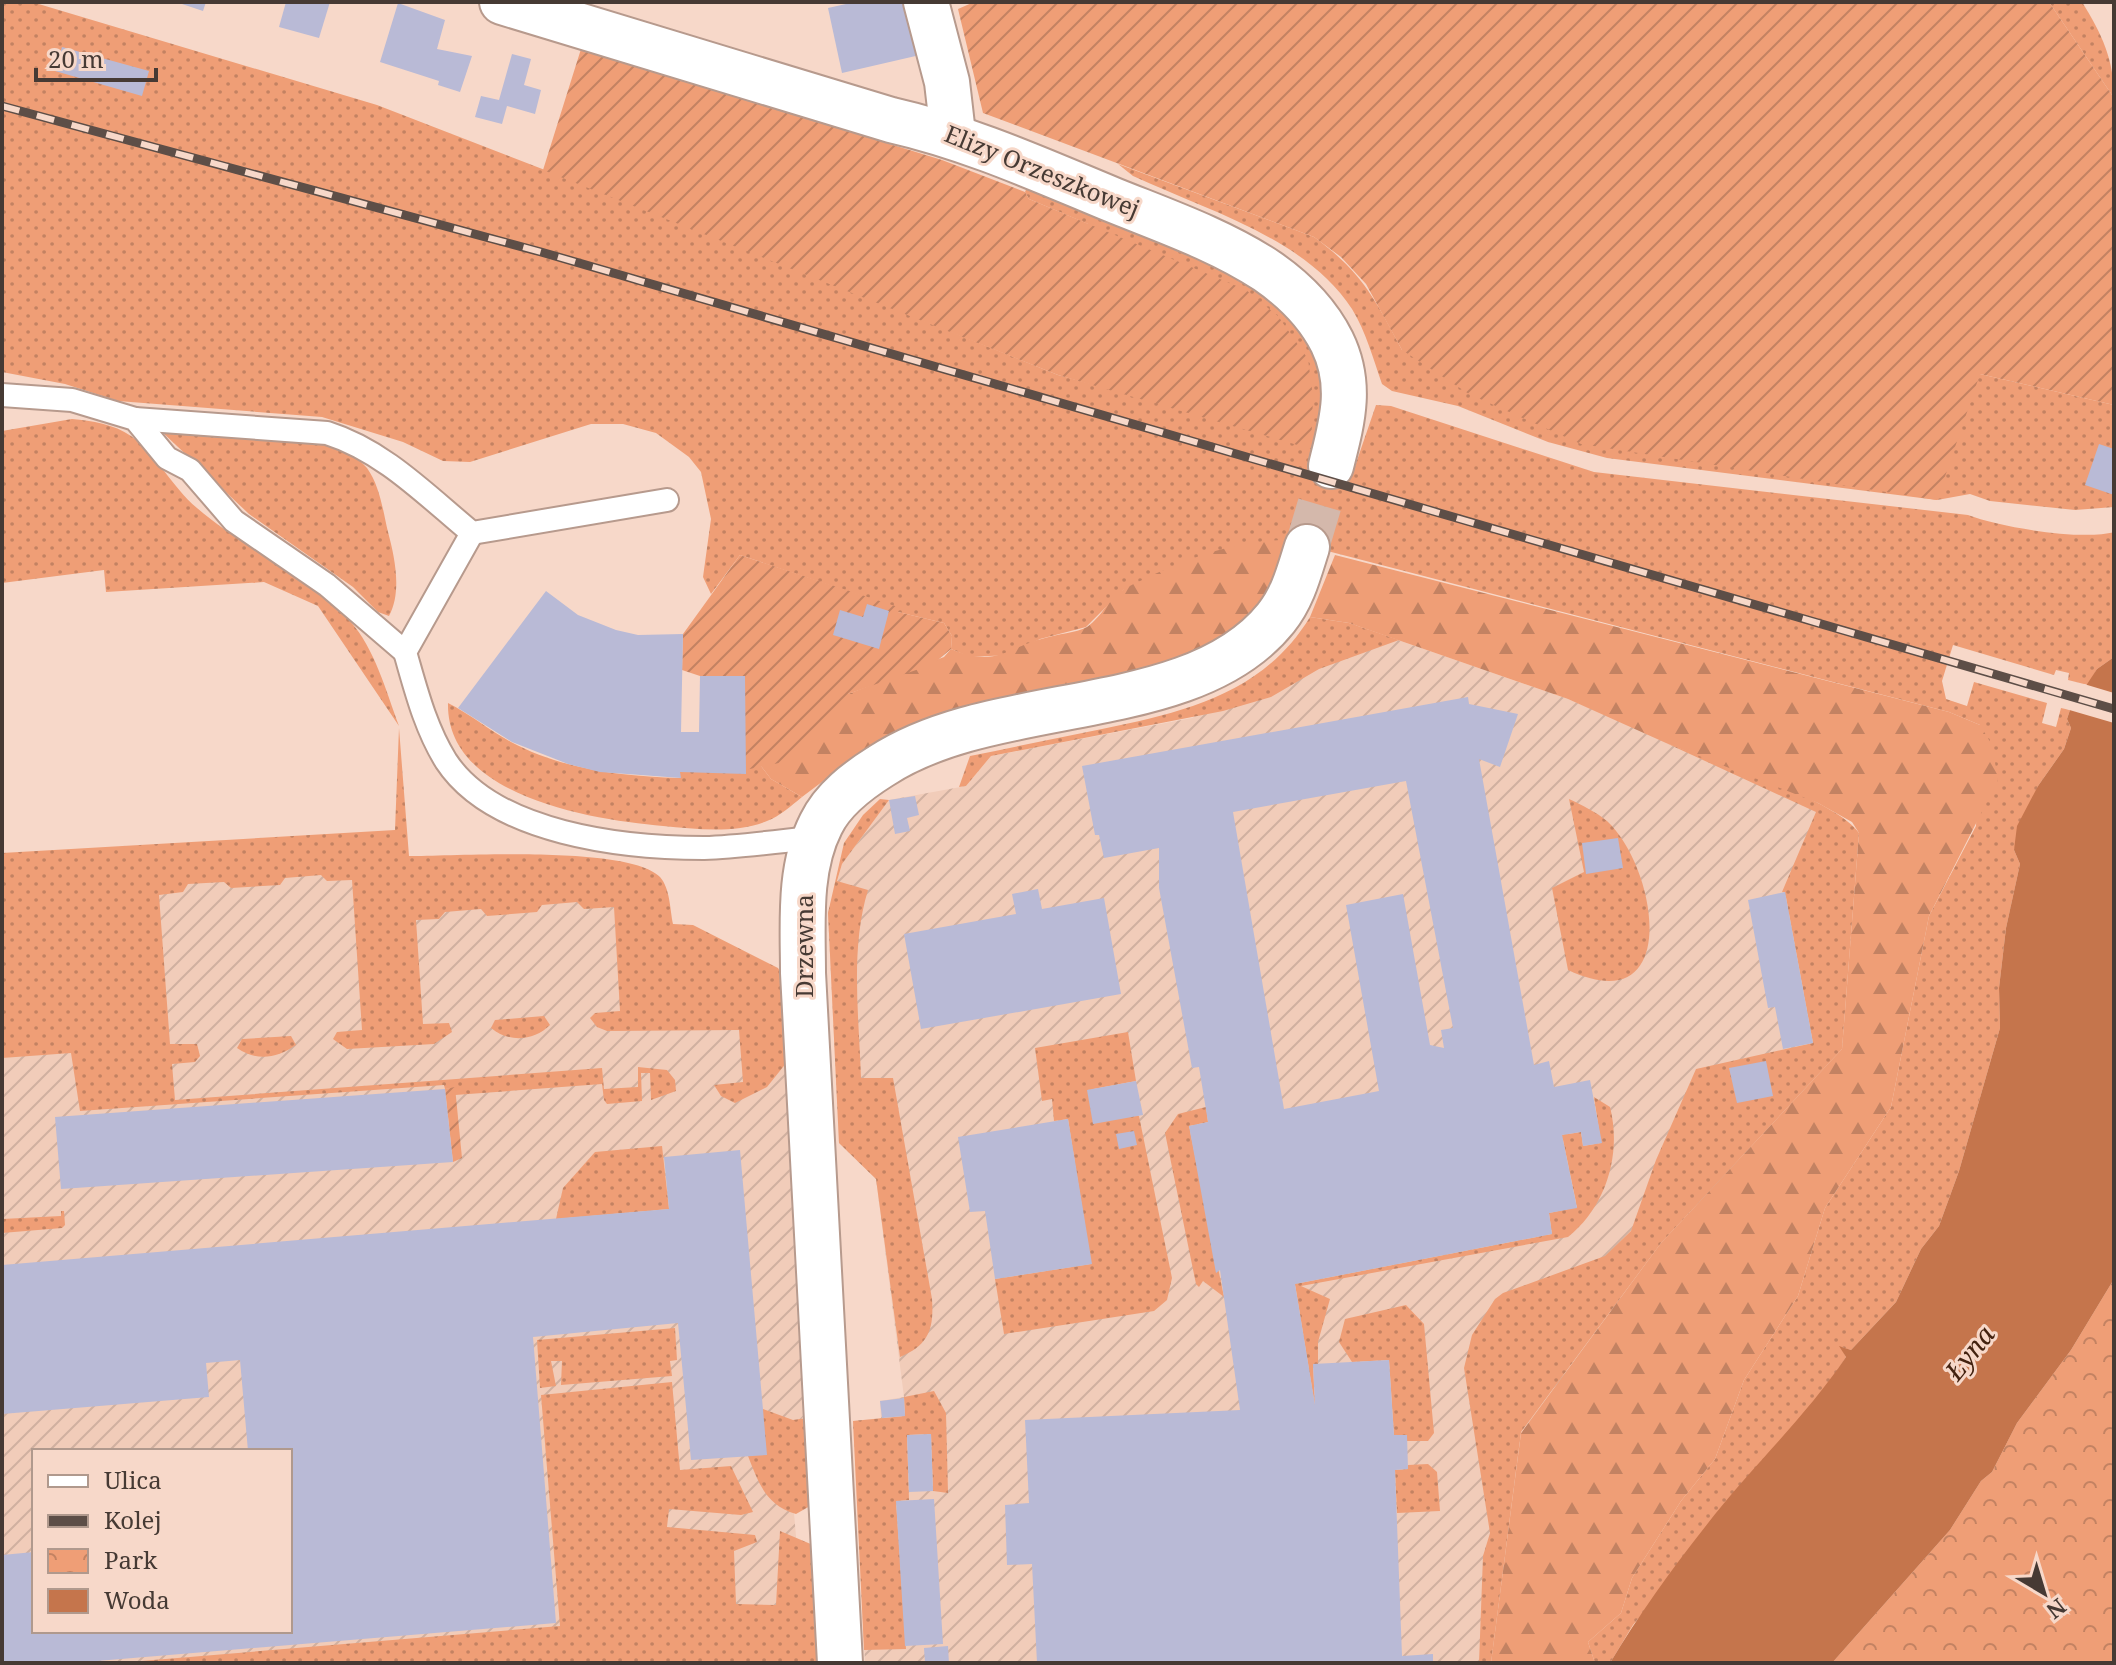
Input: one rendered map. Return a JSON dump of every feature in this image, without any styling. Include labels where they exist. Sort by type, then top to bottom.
[{"type":"street","name":"Elizy Orzeszkowej","points":[[502,2],[891,120],[953,134],[1220,244],[1290,289],[1319,321],[1343,374],[1345,409],[1331,466]]},
{"type":"street","points":[[926,2],[947,82],[953,134]]},
{"type":"street","name":"Drzewna","points":[[840,1663],[803,973],[804,894],[814,838],[822,821],[851,786],[920,744],[959,729],[1172,684],[1212,669],[1250,644],[1276,618],[1294,587],[1307,547]]},
{"type":"lane","points":[[2,395],[72,400],[135,419],[327,433],[374,452],[472,533],[667,500]]},
{"type":"lane","points":[[135,419],[167,458],[190,470],[234,521],[327,585],[405,652],[424,716],[448,763],[492,804],[515,815],[580,836],[626,842],[705,848],[814,838]]},
{"type":"lane","points":[[405,652],[472,533]]},
{"type":"shaded area","points":[[1349,623],[1568,699],[1818,803],[1842,1049],[1521,1432],[1491,1663],[865,1663],[853,1421],[881,1418],[880,1401],[904,1397],[876,1179],[839,1143],[828,913],[842,864],[889,800],[966,786],[991,756],[1192,718]]},
{"type":"shaded area","points":[[2,866],[644,871],[651,1017],[786,1010],[789,1157],[803,1417],[799,1422],[794,1513],[807,1663],[2,1663]]},
{"type":"green space","points":[[2,2],[32,2],[377,105],[659,214],[1058,375],[1136,396],[1088,224],[1029,199],[1025,192],[1028,185],[1101,212],[1186,250],[1228,273],[1294,324],[1314,352],[1322,378],[1323,406],[1317,461],[1353,472],[1376,405],[1391,406],[1594,472],[1968,515],[2041,531],[2082,535],[2114,532],[2114,657],[2097,669],[2088,685],[2068,680],[2069,673],[2056,670],[2054,675],[1953,645],[1942,681],[1946,699],[1967,706],[1974,682],[2047,703],[2042,723],[2056,727],[2061,708],[2070,710],[2067,719],[2071,728],[2064,749],[2038,786],[2014,850],[2020,864],[2006,928],[1999,988],[2000,1028],[1959,1171],[1939,1226],[1921,1249],[1896,1302],[1851,1350],[1841,1347],[1846,1357],[1829,1384],[1633,1625],[1610,1663],[1595,1663],[1588,1642],[1621,1613],[1632,1578],[1681,1501],[1715,1459],[1744,1380],[1798,1296],[1825,1208],[1891,1107],[1929,916],[1976,826],[1980,725],[1949,712],[1285,540],[1123,590],[1086,627],[1040,639],[1009,655],[970,657],[951,649],[952,636],[944,623],[898,612],[898,608],[740,555],[711,594],[703,577],[711,519],[701,472],[689,457],[656,433],[623,424],[591,424],[470,462],[443,461],[403,442],[322,417],[118,401],[65,384],[2,372]]},
{"type":"green space","points":[[974,2],[2049,2],[2114,98],[2114,405],[1980,374],[1937,500],[1581,444],[1469,394],[1402,350],[1366,284],[1341,257],[1314,237],[983,113],[958,9]]},
{"type":"green space","points":[[2049,2],[2082,2],[2106,48],[2114,98]]},
{"type":"green space","points":[[581,49],[942,160],[1025,192],[1029,199],[1246,290],[1278,316],[1308,359],[1313,397],[1311,449],[1058,375],[543,170]]},
{"type":"green space","points":[[1118,164],[1314,237],[1356,275],[1384,316],[1402,350],[1980,374],[2114,405],[2114,507],[2075,510],[1990,501],[1970,494],[1937,500],[1607,458],[1548,442],[1458,406],[1392,391],[1382,384],[1352,309],[1332,284],[1309,263],[1253,229],[1133,176]]},
{"type":"green space","points":[[72,419],[110,426],[131,436],[149,452],[180,491],[215,523],[295,575],[333,604],[366,644],[399,726],[318,606],[264,582],[106,592],[104,570],[2,583],[2,431]]},
{"type":"green space","points":[[160,430],[301,439],[328,445],[351,455],[367,468],[383,507],[396,575],[395,596],[389,616],[378,612],[353,587],[249,514]]},
{"type":"green space","points":[[1285,540],[1276,569],[1283,571],[1264,598],[1232,629],[1192,656],[921,721],[859,754],[802,797],[771,779],[761,766],[779,762],[848,694],[944,657],[951,649],[990,657],[1031,642],[1077,631],[1092,623],[1120,592],[1164,570],[1223,549]]},
{"type":"green space","points":[[740,555],[898,607],[898,612],[944,623],[952,636],[951,649],[933,664],[848,694],[849,706],[779,763],[745,770],[745,676],[700,676],[682,670],[683,634]]},
{"type":"green space","points":[[1335,555],[1949,712],[1980,725],[1992,745],[1998,780],[1929,916],[1891,1107],[1825,1208],[1798,1296],[1744,1380],[1715,1459],[1681,1501],[1632,1578],[1621,1613],[1588,1642],[1595,1663],[1491,1663],[1521,1433],[1661,1243],[1842,1049],[1859,833],[1852,822],[1818,803],[1666,743],[1568,699],[1349,623],[1310,617]]},
{"type":"green space","points":[[1310,617],[1349,623],[1399,640],[1319,669],[1271,697],[1223,711],[991,756],[966,786],[959,787],[970,756],[1163,715],[1220,696],[1269,665],[1291,643]]},
{"type":"green space","points":[[448,703],[531,752],[572,765],[615,773],[680,778],[680,772],[761,766],[771,779],[802,797],[767,821],[742,828],[715,830],[634,823],[564,809],[528,798],[497,782],[471,761],[454,735]]},
{"type":"green space","points":[[399,728],[409,856],[541,854],[615,860],[643,867],[663,882],[673,924],[693,925],[778,968],[786,982],[787,1062],[767,1087],[735,1103],[721,1096],[714,1085],[743,1082],[739,1030],[607,1031],[597,1027],[590,1018],[595,1013],[620,1011],[614,907],[584,909],[577,902],[542,905],[537,912],[487,916],[481,909],[445,912],[439,919],[416,920],[423,1024],[449,1023],[452,1032],[434,1044],[347,1049],[333,1039],[337,1032],[362,1030],[352,880],[327,881],[321,875],[285,878],[280,885],[231,888],[224,882],[188,884],[183,892],[159,895],[170,1044],[197,1044],[200,1056],[195,1062],[172,1064],[175,1100],[602,1068],[604,1089],[638,1087],[638,1067],[667,1070],[675,1080],[676,1091],[651,1100],[650,1073],[641,1073],[642,1101],[607,1104],[602,1084],[455,1095],[454,1088],[445,1089],[444,1085],[80,1111],[71,1053],[2,1058],[2,853],[395,830]]},
{"type":"green space","points":[[1666,743],[1799,794],[1846,820],[1859,833],[1842,1049],[1661,1243],[1521,1432],[1491,1663],[1479,1663],[1483,1556],[1490,1533],[1464,1368],[1472,1335],[1495,1299],[1503,1293],[1605,1256],[1631,1231],[1656,1160],[1696,1069],[1813,1043],[1785,892],[1782,892],[1816,812]]},
{"type":"green space","points":[[880,799],[889,800],[842,864],[837,881],[868,890],[862,912],[857,959],[861,1078],[893,1078],[932,1299],[928,1335],[918,1347],[900,1357],[876,1179],[839,1143],[828,913],[844,843],[863,815]]},
{"type":"green space","points":[[1569,799],[1607,821],[1625,844],[1639,872],[1647,904],[1649,934],[1644,959],[1629,976],[1604,981],[1568,970],[1552,888],[1584,872]]},
{"type":"green space","points":[[544,1016],[550,1025],[529,1037],[513,1038],[491,1028],[495,1020]]},
{"type":"green space","points":[[1128,1032],[1136,1081],[1088,1090],[1139,1116],[1172,1278],[1167,1300],[1154,1311],[1004,1334],[995,1279],[1091,1264],[1068,1119],[1054,1121],[1052,1099],[1042,1101],[1035,1048]]},
{"type":"green space","points":[[291,1036],[296,1045],[267,1057],[237,1048],[242,1039]]},
{"type":"green space","points":[[455,1087],[462,1158],[453,1162],[445,1089]]},
{"type":"green space","points":[[1594,1097],[1610,1107],[1614,1143],[1612,1161],[1608,1178],[1592,1211],[1568,1237],[1301,1286],[1330,1299],[1318,1342],[1318,1364],[1313,1365],[1315,1406],[1295,1284],[1552,1234],[1549,1213],[1577,1207],[1562,1135],[1581,1132],[1583,1146],[1601,1143]]},
{"type":"green space","points":[[1206,1107],[1208,1122],[1189,1126],[1224,1297],[1203,1281],[1199,1287],[1196,1284],[1165,1133],[1178,1114]]},
{"type":"green space","points":[[662,1146],[669,1209],[556,1219],[563,1188],[595,1152]]},
{"type":"green space","points":[[61,1211],[64,1211],[65,1225],[62,1228],[2,1233],[2,1219],[61,1216]]},
{"type":"green space","points":[[2114,1279],[2114,1663],[1832,1663],[1950,1530],[1981,1481],[1992,1472],[2017,1423],[2071,1350]]},
{"type":"green space","points":[[1406,1305],[1424,1324],[1434,1433],[1428,1441],[1407,1441],[1406,1435],[1394,1435],[1389,1360],[1352,1362],[1339,1342],[1345,1319]]},
{"type":"green space","points":[[675,1328],[677,1360],[670,1361],[672,1376],[561,1385],[562,1361],[551,1361],[556,1386],[540,1388],[537,1340]]},
{"type":"green space","points":[[672,1382],[680,1470],[731,1466],[753,1512],[741,1515],[669,1509],[667,1527],[755,1535],[757,1542],[734,1551],[736,1604],[776,1605],[780,1531],[813,1545],[818,1663],[117,1663],[560,1626],[541,1395]]},
{"type":"green space","points":[[934,1391],[946,1413],[948,1493],[933,1491],[931,1434],[907,1435],[909,1500],[896,1501],[906,1649],[864,1650],[853,1421],[905,1416],[904,1397]]},
{"type":"green space","points":[[763,1409],[793,1420],[807,1418],[810,1506],[796,1514],[777,1505],[765,1492],[748,1456]]},
{"type":"green space","points":[[1428,1464],[1437,1472],[1440,1511],[1397,1513],[1395,1470],[1408,1469],[1408,1465]]},
{"type":"water","name":"Łyna","points":[[2114,657],[2114,1279],[2071,1350],[2017,1423],[1992,1472],[1981,1481],[1950,1530],[1832,1663],[1610,1663],[1692,1543],[1846,1357],[1839,1346],[1851,1350],[1896,1302],[1921,1249],[1939,1226],[1959,1171],[2000,1028],[1999,988],[2006,928],[2020,864],[2014,850],[2017,826],[2038,786],[2064,749],[2071,728],[2067,719],[2070,710],[2097,669]]},
{"type":"pier","points":[[2084,684],[2114,693],[2114,723],[2066,709]]},
{"type":"building","points":[[176,2],[206,2],[203,11]]},
{"type":"building","points":[[286,2],[330,2],[319,38],[279,27]]},
{"type":"building","points":[[855,2],[907,2],[920,55],[842,73],[828,8]]},
{"type":"building","points":[[398,3],[445,20],[437,49],[472,56],[460,92],[438,85],[439,81],[380,62]]},
{"type":"building","points":[[62,47],[149,71],[142,96],[55,71]]},
{"type":"building","points":[[512,54],[531,59],[524,85],[541,90],[535,114],[507,106],[502,124],[475,117],[481,96],[499,100]]},
{"type":"building","points":[[2099,444],[2114,449],[2114,495],[2085,485]]},
{"type":"building","points":[[546,591],[578,615],[616,630],[638,635],[683,634],[681,732],[699,732],[700,676],[745,676],[746,774],[680,772],[681,778],[600,772],[568,764],[512,742],[458,708]]},
{"type":"building","points":[[867,604],[889,611],[879,649],[833,635],[840,610],[863,617]]},
{"type":"building","points":[[1468,697],[1469,704],[1518,714],[1500,767],[1479,759],[1534,1065],[1549,1061],[1554,1087],[1590,1080],[1602,1143],[1583,1146],[1581,1132],[1562,1135],[1577,1208],[1549,1213],[1552,1234],[1295,1284],[1315,1405],[1313,1364],[1389,1360],[1394,1435],[1407,1435],[1408,1469],[1395,1470],[1402,1656],[1433,1654],[1433,1663],[1037,1663],[1032,1564],[1007,1565],[1005,1505],[1029,1503],[1025,1420],[1240,1410],[1220,1270],[1216,1273],[1189,1126],[1208,1122],[1199,1067],[1192,1068],[1159,888],[1159,848],[1104,858],[1099,835],[1095,835],[1082,766]],"holes":[[[1406,781],[1453,1028],[1441,1030],[1444,1048],[1430,1045],[1403,894],[1346,905],[1379,1091],[1284,1109],[1233,812]]]},
{"type":"building","points":[[915,796],[919,815],[907,818],[910,831],[895,834],[889,800]]},
{"type":"building","points":[[1618,838],[1623,868],[1586,874],[1582,843]]},
{"type":"building","points":[[1038,889],[1042,909],[1104,898],[1121,994],[921,1029],[904,934],[1016,914],[1012,894]]},
{"type":"building","points":[[1785,892],[1813,1043],[1783,1049],[1775,1007],[1768,1008],[1748,900]]},
{"type":"building","points":[[1766,1061],[1773,1096],[1737,1103],[1729,1068]]},
{"type":"building","points":[[1136,1081],[1143,1115],[1093,1124],[1087,1090]]},
{"type":"building","points":[[445,1089],[453,1162],[61,1189],[55,1117]]},
{"type":"building","points":[[1068,1119],[1092,1264],[995,1279],[985,1211],[970,1212],[958,1137]]},
{"type":"building","points":[[1134,1131],[1137,1145],[1119,1149],[1116,1134]]},
{"type":"building","points":[[740,1150],[767,1455],[691,1460],[678,1323],[533,1337],[556,1623],[73,1663],[2,1663],[2,1555],[32,1552],[32,1633],[292,1633],[292,1449],[248,1449],[240,1360],[206,1363],[209,1397],[2,1414],[2,1265],[669,1209],[664,1157]]},
{"type":"building","points":[[904,1398],[905,1416],[882,1418],[880,1401]]},
{"type":"building","points":[[931,1434],[933,1491],[909,1492],[907,1435]]},
{"type":"building","points":[[934,1499],[943,1644],[905,1646],[896,1501]]},
{"type":"building","points":[[948,1646],[949,1663],[925,1663],[924,1648]]},
{"type":"tunnel","points":[[1307,547],[1331,466]]},
{"type":"railway","points":[[2,106],[541,252],[2114,709]]}]
